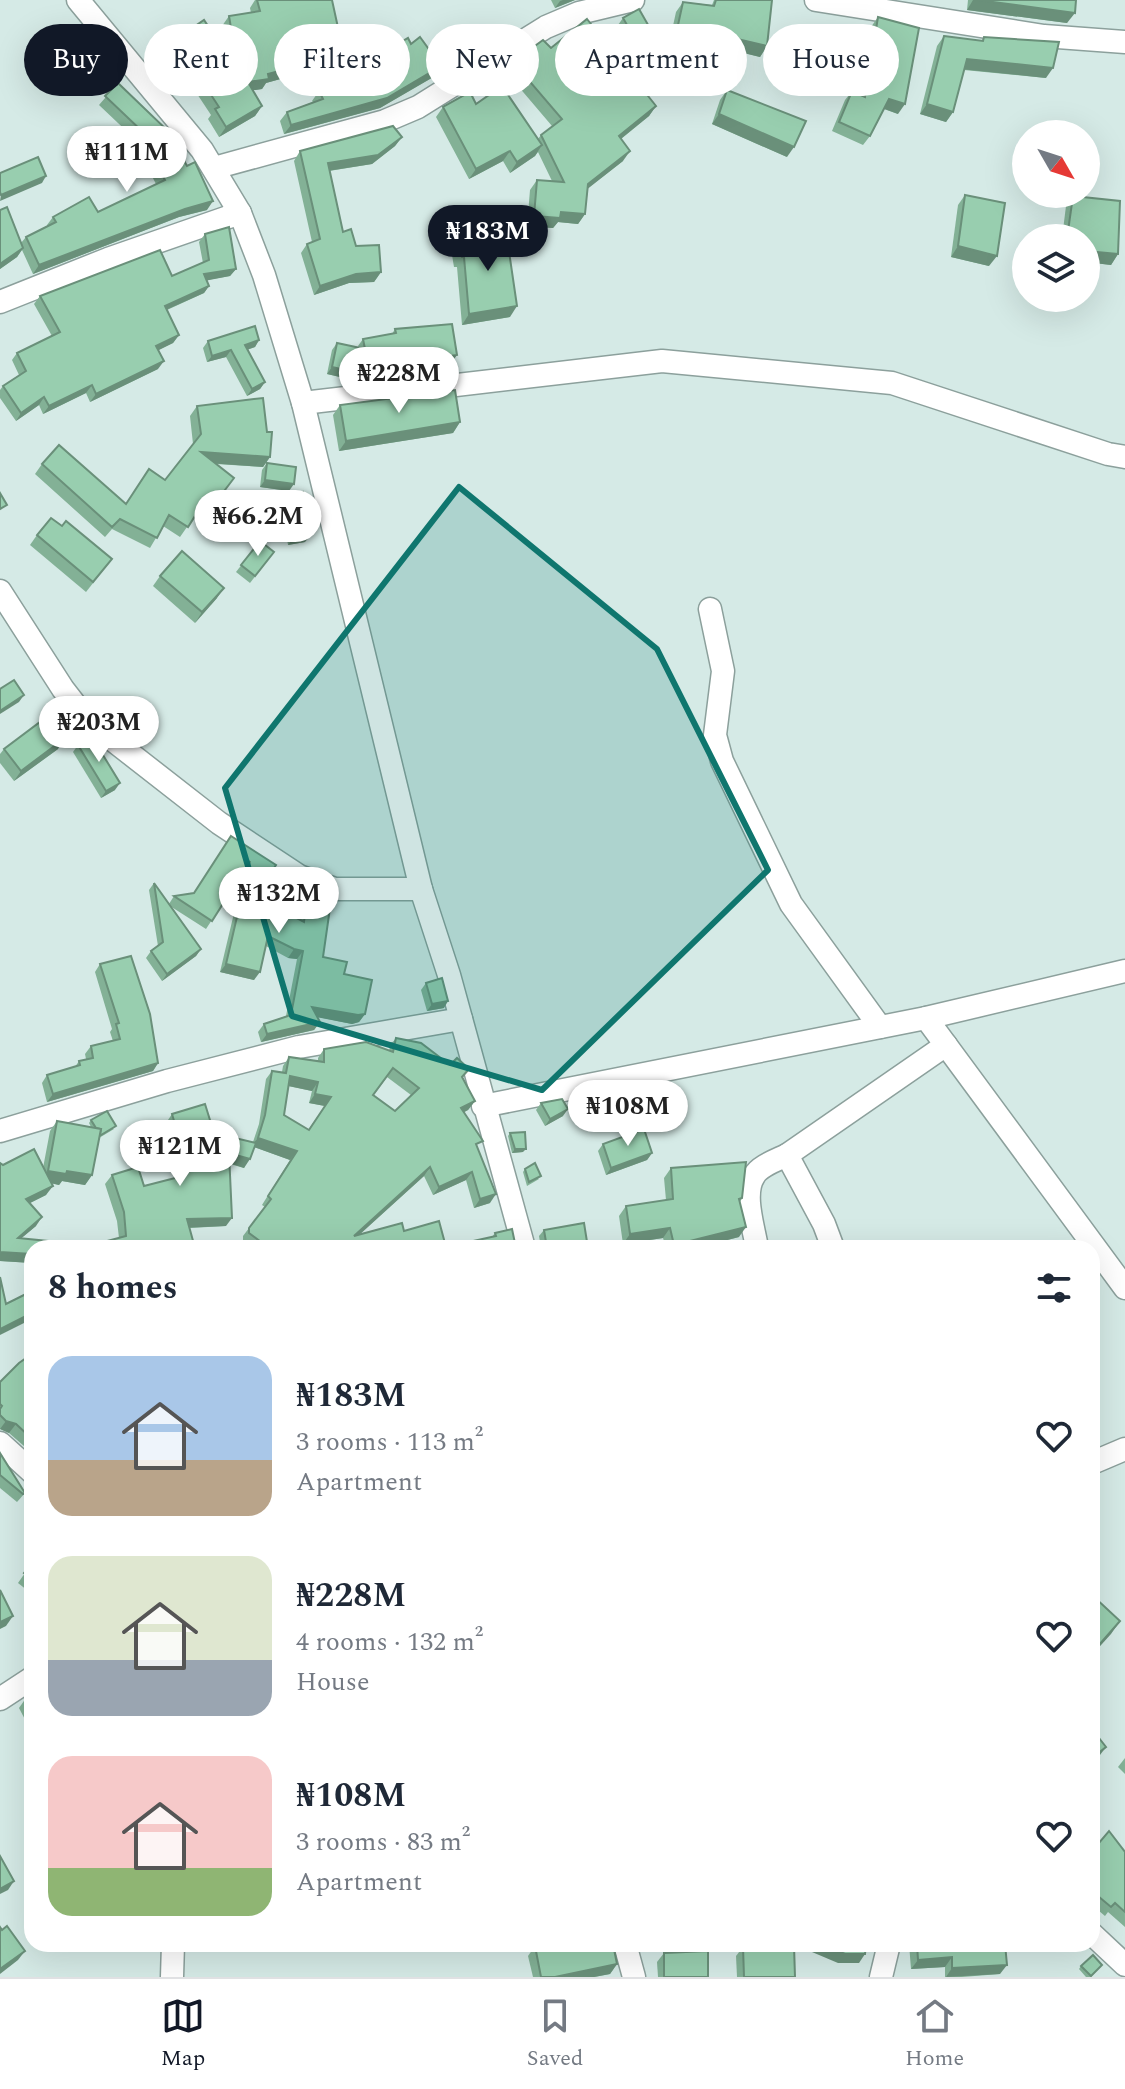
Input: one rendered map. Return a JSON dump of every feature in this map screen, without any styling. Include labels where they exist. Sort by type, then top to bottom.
[{"type":"street","points":[[78,0],[202,150],[240,213],[264,275],[303,403],[421,889],[461,1019],[522,1240]]},
{"type":"street","points":[[214,168],[385,121],[418,107],[546,27],[579,13],[633,0]]},
{"type":"street","points":[[816,0],[1044,36],[1125,42]]},
{"type":"street","points":[[0,302],[108,259],[240,213]]},
{"type":"street","points":[[303,403],[662,361],[892,383],[1125,457]]},
{"type":"street","points":[[0,591],[63,689],[87,720],[219,823],[299,876],[335,889],[421,889]]},
{"type":"street","points":[[710,609],[723,671],[715,735],[722,761],[791,904],[880,1027]]},
{"type":"street","points":[[483,1106],[926,1018],[1125,971]]},
{"type":"street","points":[[926,1018],[1090,1240]]},
{"type":"street","points":[[0,1131],[167,1081],[299,1047],[461,1019]]},
{"type":"street","points":[[756,1240],[749,1197],[755,1173],[787,1155],[946,1045]]},
{"type":"street","points":[[787,1155],[830,1240]]},
{"type":"street","points":[[1100,1254],[1125,1288]]},
{"type":"street","points":[[0,1443],[24,1465]]},
{"type":"street","points":[[1100,1460],[1125,1449]]},
{"type":"street","points":[[0,1699],[24,1683]]},
{"type":"street","points":[[1100,1942],[1125,1965]]},
{"type":"street","points":[[172,1977],[173,1952]]},
{"type":"street","points":[[627,1952],[634,1977]]},
{"type":"street","points":[[881,1977],[887,1952]]},
{"type":"highlighted area","points":[[459,487],[657,649],[768,870],[542,1090],[292,1016],[225,788]]},
{"type":"building","points":[[257,0],[332,0],[337,24],[274,24],[274,72],[268,74],[269,79],[258,81],[258,24],[230,24],[229,16],[260,11]]},
{"type":"building","points":[[716,0],[772,0],[769,24],[763,24],[763,45],[747,41],[747,24],[678,24],[683,2],[714,6]]},
{"type":"building","points":[[978,0],[1076,0],[1075,13]]},
{"type":"building","points":[[639,9],[648,24],[626,24],[623,18]]},
{"type":"building","points":[[878,17],[919,28],[905,104],[889,99],[870,136],[839,122],[850,96],[899,96],[899,24],[877,24]]},
{"type":"building","points":[[944,36],[983,41],[984,37],[1059,42],[1053,68],[967,59],[953,112],[927,104]]},
{"type":"building","points":[[420,37],[426,45],[426,75],[410,84],[410,42]]},
{"type":"building","points":[[543,40],[551,48],[555,45],[555,96],[648,96],[656,106],[619,136],[630,151],[588,184],[585,214],[561,212],[560,218],[534,216],[537,180],[564,182],[541,135],[562,119],[539,92],[539,43]]},
{"type":"building","points":[[128,93],[168,131],[187,166],[195,162],[213,201],[39,265],[26,237],[56,222],[53,217],[89,197],[98,212],[165,180],[141,134],[145,134],[105,96],[128,96]]},
{"type":"building","points":[[212,96],[256,96],[262,106],[226,127],[215,109],[219,107]]},
{"type":"building","points":[[322,96],[390,96],[291,125],[287,112],[323,99]]},
{"type":"building","points":[[463,96],[472,96],[476,104],[488,96],[509,96],[542,145],[517,162],[510,151],[476,169],[443,107]]},
{"type":"building","points":[[725,96],[742,96],[806,121],[794,147],[719,114]]},
{"type":"building","points":[[393,126],[402,137],[378,155],[328,163],[343,232],[351,229],[356,246],[379,245],[381,272],[356,274],[320,286],[307,244],[320,239],[300,151]]},
{"type":"building","points":[[109,142],[114,168],[99,171],[94,145]]},
{"type":"building","points":[[38,157],[46,176],[1,195],[0,173]]},
{"type":"building","points":[[965,195],[1005,203],[997,256],[958,246]]},
{"type":"building","points":[[1100,199],[1120,201],[1118,254],[1100,252],[1100,224],[1069,224],[1071,208],[1100,208]]},
{"type":"building","points":[[7,207],[23,248],[0,264],[0,210]]},
{"type":"building","points":[[229,227],[236,269],[204,274],[209,286],[165,306],[179,335],[156,346],[164,361],[96,394],[92,385],[49,406],[44,397],[21,413],[3,386],[26,371],[17,353],[60,332],[40,296],[160,250],[172,276],[209,260],[205,234]]},
{"type":"building","points":[[506,231],[517,306],[469,314],[464,257],[459,239]]},
{"type":"building","points":[[452,324],[457,355],[358,373],[332,367],[337,343],[365,349],[363,339],[396,333],[395,329]]},
{"type":"building","points":[[255,326],[259,340],[245,345],[265,382],[252,389],[231,350],[212,356],[208,341]]},
{"type":"building","points":[[455,390],[460,422],[346,441],[340,405]]},
{"type":"building","points":[[263,398],[267,432],[272,432],[270,457],[201,452],[234,478],[215,503],[207,497],[188,527],[169,515],[157,538],[120,519],[112,527],[42,464],[59,445],[126,504],[149,469],[165,480],[201,434],[197,406]]},
{"type":"building","points":[[267,463],[296,467],[294,484],[265,480]]},
{"type":"building","points":[[303,492],[310,536],[293,538],[286,495]]},
{"type":"building","points":[[0,493],[7,505],[0,509]]},
{"type":"building","points":[[51,518],[62,526],[66,521],[112,559],[93,582],[37,535]]},
{"type":"building","points":[[260,541],[274,552],[255,576],[241,565]]},
{"type":"building","points":[[182,551],[224,588],[202,612],[160,576]]},
{"type":"building","points":[[14,680],[24,695],[0,711],[0,689]]},
{"type":"building","points":[[48,716],[65,738],[21,771],[4,749]]},
{"type":"building","points":[[92,737],[120,783],[106,791],[78,745]]},
{"type":"building","points":[[231,836],[276,865],[270,874],[287,885],[274,906],[304,922],[307,898],[331,901],[323,957],[347,962],[344,974],[372,980],[365,1014],[312,1007],[320,1022],[267,1034],[264,1024],[291,1015],[303,951],[268,936],[260,972],[226,964],[250,861],[212,921],[174,896],[194,893]]},
{"type":"building","points":[[154,883],[201,949],[167,974],[151,951],[163,942]]},
{"type":"building","points":[[131,956],[150,1014],[158,1063],[53,1094],[47,1075],[93,1058],[91,1046],[120,1039],[116,1024],[119,1023],[100,964]]},
{"type":"building","points":[[442,978],[448,1001],[432,1004],[426,983]]},
{"type":"building","points":[[396,1038],[421,1043],[450,1065],[457,1058],[469,1069],[462,1077],[475,1101],[461,1108],[483,1141],[476,1144],[496,1194],[480,1199],[472,1172],[439,1187],[430,1167],[354,1236],[402,1223],[404,1231],[439,1221],[444,1240],[258,1240],[249,1233],[249,1228],[271,1199],[268,1196],[297,1151],[258,1138],[272,1071],[286,1073],[289,1057],[324,1062],[324,1049],[366,1042],[393,1052]],"holes":[[[393,1068],[419,1088],[395,1111],[373,1095]],[[290,1076],[318,1082],[315,1094],[331,1097],[309,1130],[284,1115]]]},
{"type":"building","points":[[562,1099],[568,1109],[550,1119],[541,1103]]},
{"type":"building","points":[[205,1104],[214,1133],[256,1143],[250,1159],[229,1153],[232,1218],[187,1219],[193,1240],[111,1240],[126,1236],[124,1212],[112,1175],[138,1167],[144,1186],[183,1176],[178,1149],[182,1148],[172,1114]]},
{"type":"building","points":[[107,1111],[116,1126],[101,1135],[101,1129],[96,1128],[91,1120]]},
{"type":"building","points":[[57,1121],[101,1129],[92,1175],[48,1171]]},
{"type":"building","points":[[644,1129],[652,1153],[611,1168],[603,1144]]},
{"type":"building","points":[[525,1132],[526,1149],[515,1149],[510,1133]]},
{"type":"building","points":[[34,1149],[53,1186],[26,1199],[42,1217],[18,1238],[38,1240],[24,1240],[24,1254],[0,1252],[0,1163],[3,1165]]},
{"type":"building","points":[[746,1162],[742,1198],[739,1199],[746,1227],[694,1240],[673,1240],[670,1228],[630,1234],[626,1206],[673,1199],[671,1168]]},
{"type":"building","points":[[535,1163],[541,1176],[529,1182],[525,1169]]},
{"type":"building","points":[[584,1223],[587,1240],[546,1240],[544,1230]]},
{"type":"building","points":[[512,1229],[514,1240],[478,1240],[496,1236],[495,1233]]},
{"type":"building","points":[[0,1277],[6,1304],[24,1295],[24,1317],[0,1329]]},
{"type":"building","points":[[24,1360],[24,1432],[0,1415],[0,1382]]},
{"type":"building","points":[[0,1453],[24,1494],[23,1494],[0,1475]]},
{"type":"building","points":[[0,1590],[13,1616],[0,1622]]},
{"type":"building","points":[[1100,1602],[1120,1621],[1100,1644]]},
{"type":"building","points":[[1109,1831],[1125,1852],[1125,1912],[1115,1903],[1111,1907],[1100,1898],[1100,1842]]},
{"type":"building","points":[[0,1856],[14,1881],[0,1889]]},
{"type":"building","points":[[7,1926],[24,1952],[0,1969],[0,1927],[2,1930]]},
{"type":"building","points":[[536,1952],[615,1952],[617,1964],[541,1977]]},
{"type":"building","points":[[708,1952],[708,1977],[664,1977],[664,1953]]},
{"type":"building","points":[[743,1952],[794,1952],[795,1977],[744,1977]]},
{"type":"building","points":[[840,1952],[865,1952],[865,1954]]},
{"type":"building","points":[[918,1952],[1006,1952],[1007,1965],[952,1968],[952,1957],[918,1960]]},
{"type":"building","points":[[1093,1955],[1102,1965],[1091,1976],[1081,1966]]}]
